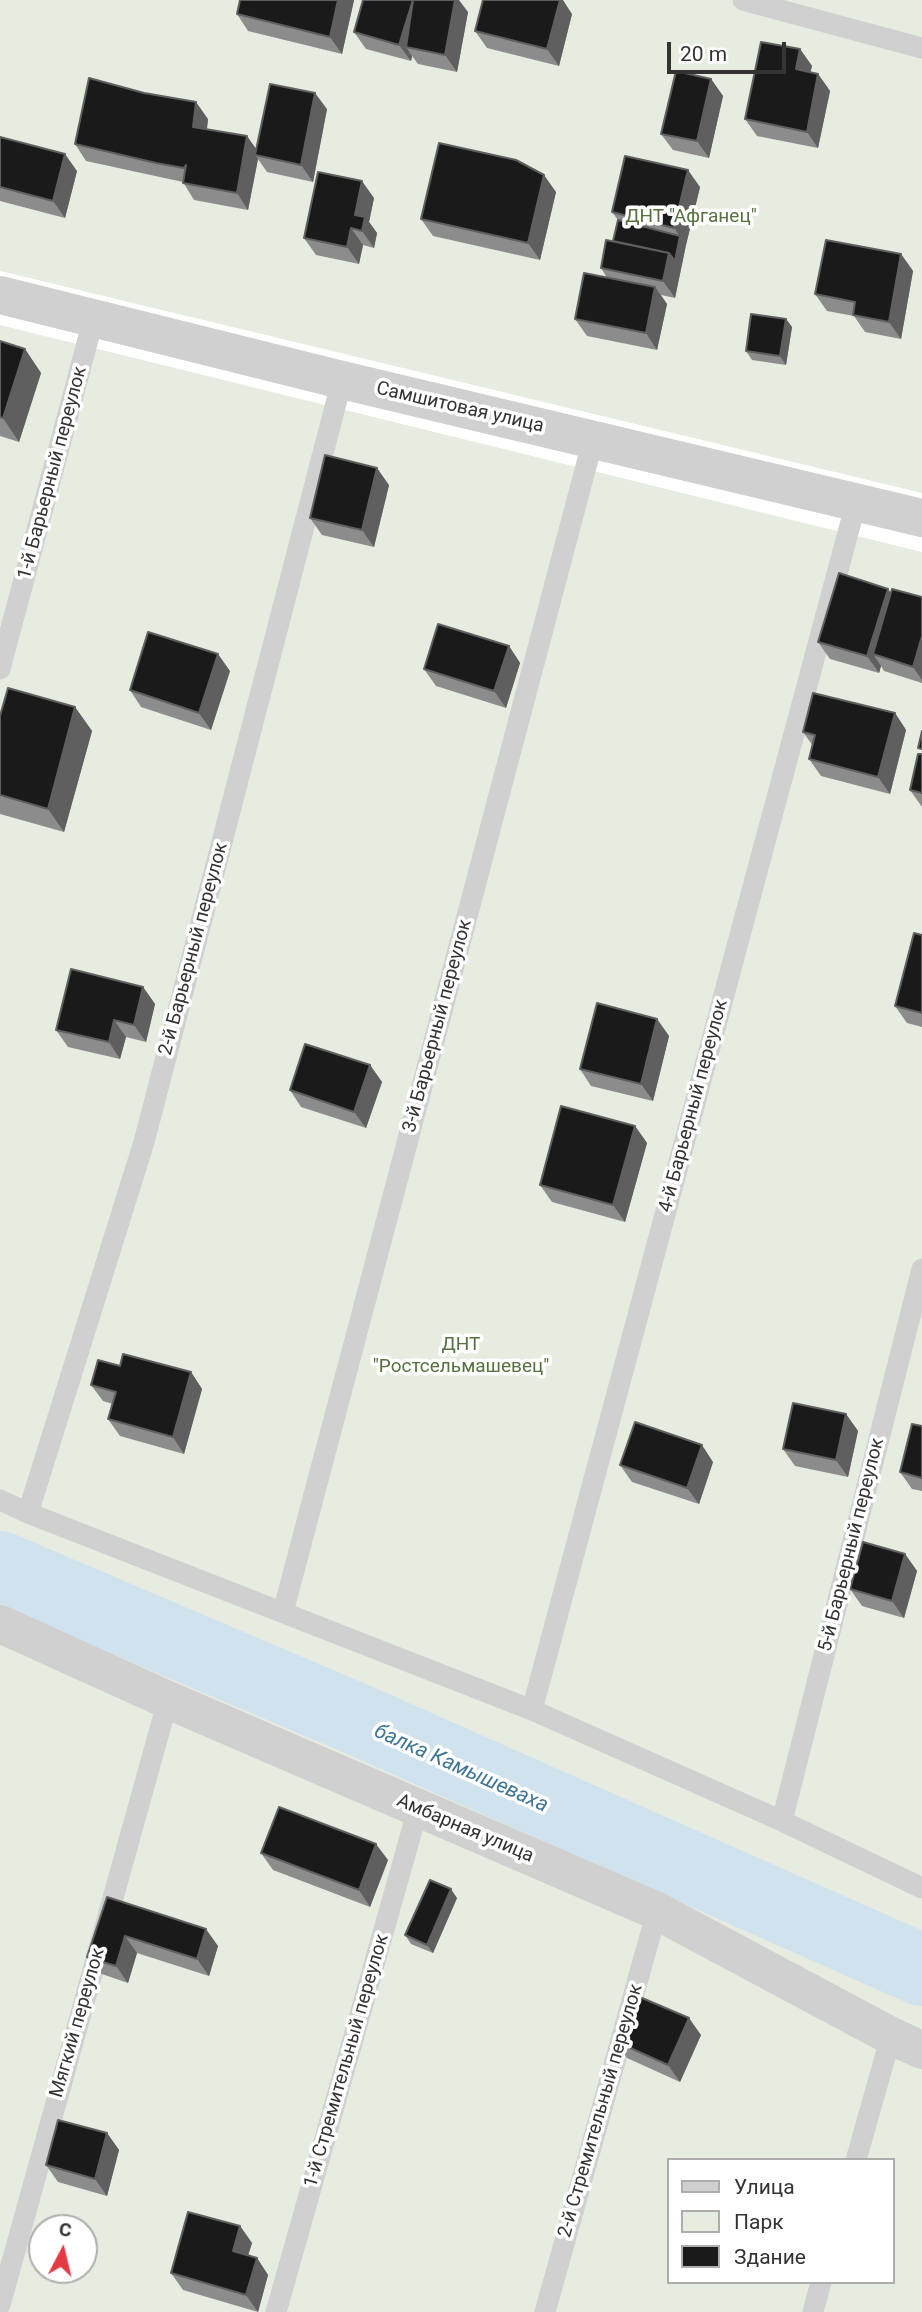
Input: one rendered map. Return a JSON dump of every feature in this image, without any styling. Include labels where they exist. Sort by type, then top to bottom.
[{"type":"street","name":"Самшитовая улица","points":[[0,295],[342,380],[922,518]]},
{"type":"street","name":"Амбарная улица","points":[[0,1624],[168,1700],[657,1911],[907,2043]]},
{"type":"lane","points":[[743,0],[922,48]]},
{"type":"lane","name":"1-й Барьерный переулок","points":[[0,669],[94,317]]},
{"type":"lane","name":"2-й Барьерный переулок","points":[[28,1513],[144,1142],[342,380]]},
{"type":"lane","name":"3-й Барьерный переулок","points":[[283,1612],[593,440]]},
{"type":"lane","name":"4-й Барьерный переулок","points":[[532,1710],[856,503]]},
{"type":"lane","name":"5-й Барьерный переулок","points":[[782,1821],[922,1269]]},
{"type":"lane","points":[[0,1500],[532,1710],[782,1821],[922,1888]]},
{"type":"lane","name":"Мягкий переулок","points":[[0,2305],[168,1700]]},
{"type":"lane","name":"1-й Стремительный переулок","points":[[276,2312],[418,1809]]},
{"type":"lane","name":"2-й Стремительный переулок","points":[[545,2312],[657,1911]]},
{"type":"lane","points":[[857,2158],[907,2043]]},
{"type":"lane","points":[[813,2312],[820,2284]]},
{"type":"green space","name":"ДНТ \"Афганец\"","points":[[0,0],[922,0],[922,493],[0,271]]},
{"type":"green space","name":"ДНТ \"Ростсельмашевец\"","points":[[0,325],[922,552],[922,2312],[0,2312]]},
{"type":"building","points":[[240,0],[338,0],[330,37],[237,14]]},
{"type":"building","points":[[363,0],[413,0],[399,45],[354,32]]},
{"type":"building","points":[[413,0],[455,0],[445,55],[406,47]]},
{"type":"building","points":[[483,0],[560,0],[547,49],[475,31]]},
{"type":"building","points":[[761,42],[800,49],[796,69],[818,74],[807,132],[745,119]]},
{"type":"building","points":[[676,71],[711,79],[697,141],[661,134]]},
{"type":"building","points":[[89,78],[144,93],[196,102],[193,127],[247,136],[237,193],[183,183],[186,165],[184,168],[156,163],[75,144]]},
{"type":"building","points":[[270,84],[315,93],[301,165],[255,155]]},
{"type":"building","points":[[0,137],[65,154],[53,201],[0,187]]},
{"type":"building","points":[[439,143],[516,160],[544,175],[528,243],[421,219]]},
{"type":"building","points":[[625,156],[688,170],[674,228],[612,212]]},
{"type":"building","points":[[318,172],[362,181],[355,215],[365,217],[362,231],[351,228],[347,247],[304,238]]},
{"type":"building","points":[[618,220],[680,236],[675,261],[669,253],[613,241]]},
{"type":"building","points":[[606,240],[669,253],[663,281],[601,268]]},
{"type":"building","points":[[826,240],[901,254],[889,322],[853,315],[855,302],[815,294]]},
{"type":"building","points":[[584,273],[655,287],[646,333],[575,319]]},
{"type":"building","points":[[751,314],[786,319],[780,356],[746,351]]},
{"type":"building","points":[[0,341],[25,349],[3,418],[0,417]]},
{"type":"building","points":[[325,455],[377,468],[362,530],[310,518]]},
{"type":"building","points":[[839,573],[888,589],[867,656],[818,642]]},
{"type":"building","points":[[892,589],[922,597],[922,636],[913,667],[873,654]]},
{"type":"building","points":[[438,624],[509,646],[494,691],[424,669]]},
{"type":"building","points":[[148,632],[218,654],[199,713],[130,690]]},
{"type":"building","points":[[8,688],[75,707],[48,809],[0,795],[0,716]]},
{"type":"building","points":[[813,693],[895,713],[878,777],[809,759],[815,735],[803,732]]},
{"type":"building","points":[[922,731],[922,749],[918,748]]},
{"type":"building","points":[[918,754],[922,754],[922,793],[910,790]]},
{"type":"building","points":[[914,933],[922,935],[922,1013],[895,1006]]},
{"type":"building","points":[[71,969],[143,987],[134,1025],[114,1020],[109,1042],[56,1030]]},
{"type":"building","points":[[597,1003],[657,1019],[641,1084],[580,1069]]},
{"type":"building","points":[[305,1044],[370,1065],[354,1112],[290,1090]]},
{"type":"building","points":[[561,1106],[635,1126],[613,1205],[540,1185]]},
{"type":"building","points":[[123,1354],[191,1372],[173,1437],[108,1419],[116,1392],[91,1385],[98,1360],[120,1366]]},
{"type":"building","points":[[793,1403],[846,1414],[836,1460],[783,1449]]},
{"type":"building","points":[[635,1422],[702,1445],[687,1488],[620,1465]]},
{"type":"building","points":[[912,1424],[922,1426],[922,1478],[900,1472]]},
{"type":"building","points":[[863,1542],[905,1554],[892,1601],[850,1589]]},
{"type":"building","points":[[279,1807],[376,1844],[359,1890],[261,1853]]},
{"type":"building","points":[[430,1880],[451,1889],[427,1945],[405,1935]]},
{"type":"building","points":[[107,1897],[206,1929],[197,1959],[125,1936],[116,1966],[87,1957]]},
{"type":"building","points":[[635,1995],[689,2018],[668,2065],[615,2041]]},
{"type":"building","points":[[58,2120],[107,2133],[95,2179],[46,2165]]},
{"type":"building","points":[[188,2212],[240,2226],[233,2251],[257,2258],[246,2295],[171,2273]]},
{"type":"waterway","name":"балка Камышеваха","points":[[0,1567],[361,1721],[922,1970]]}]
